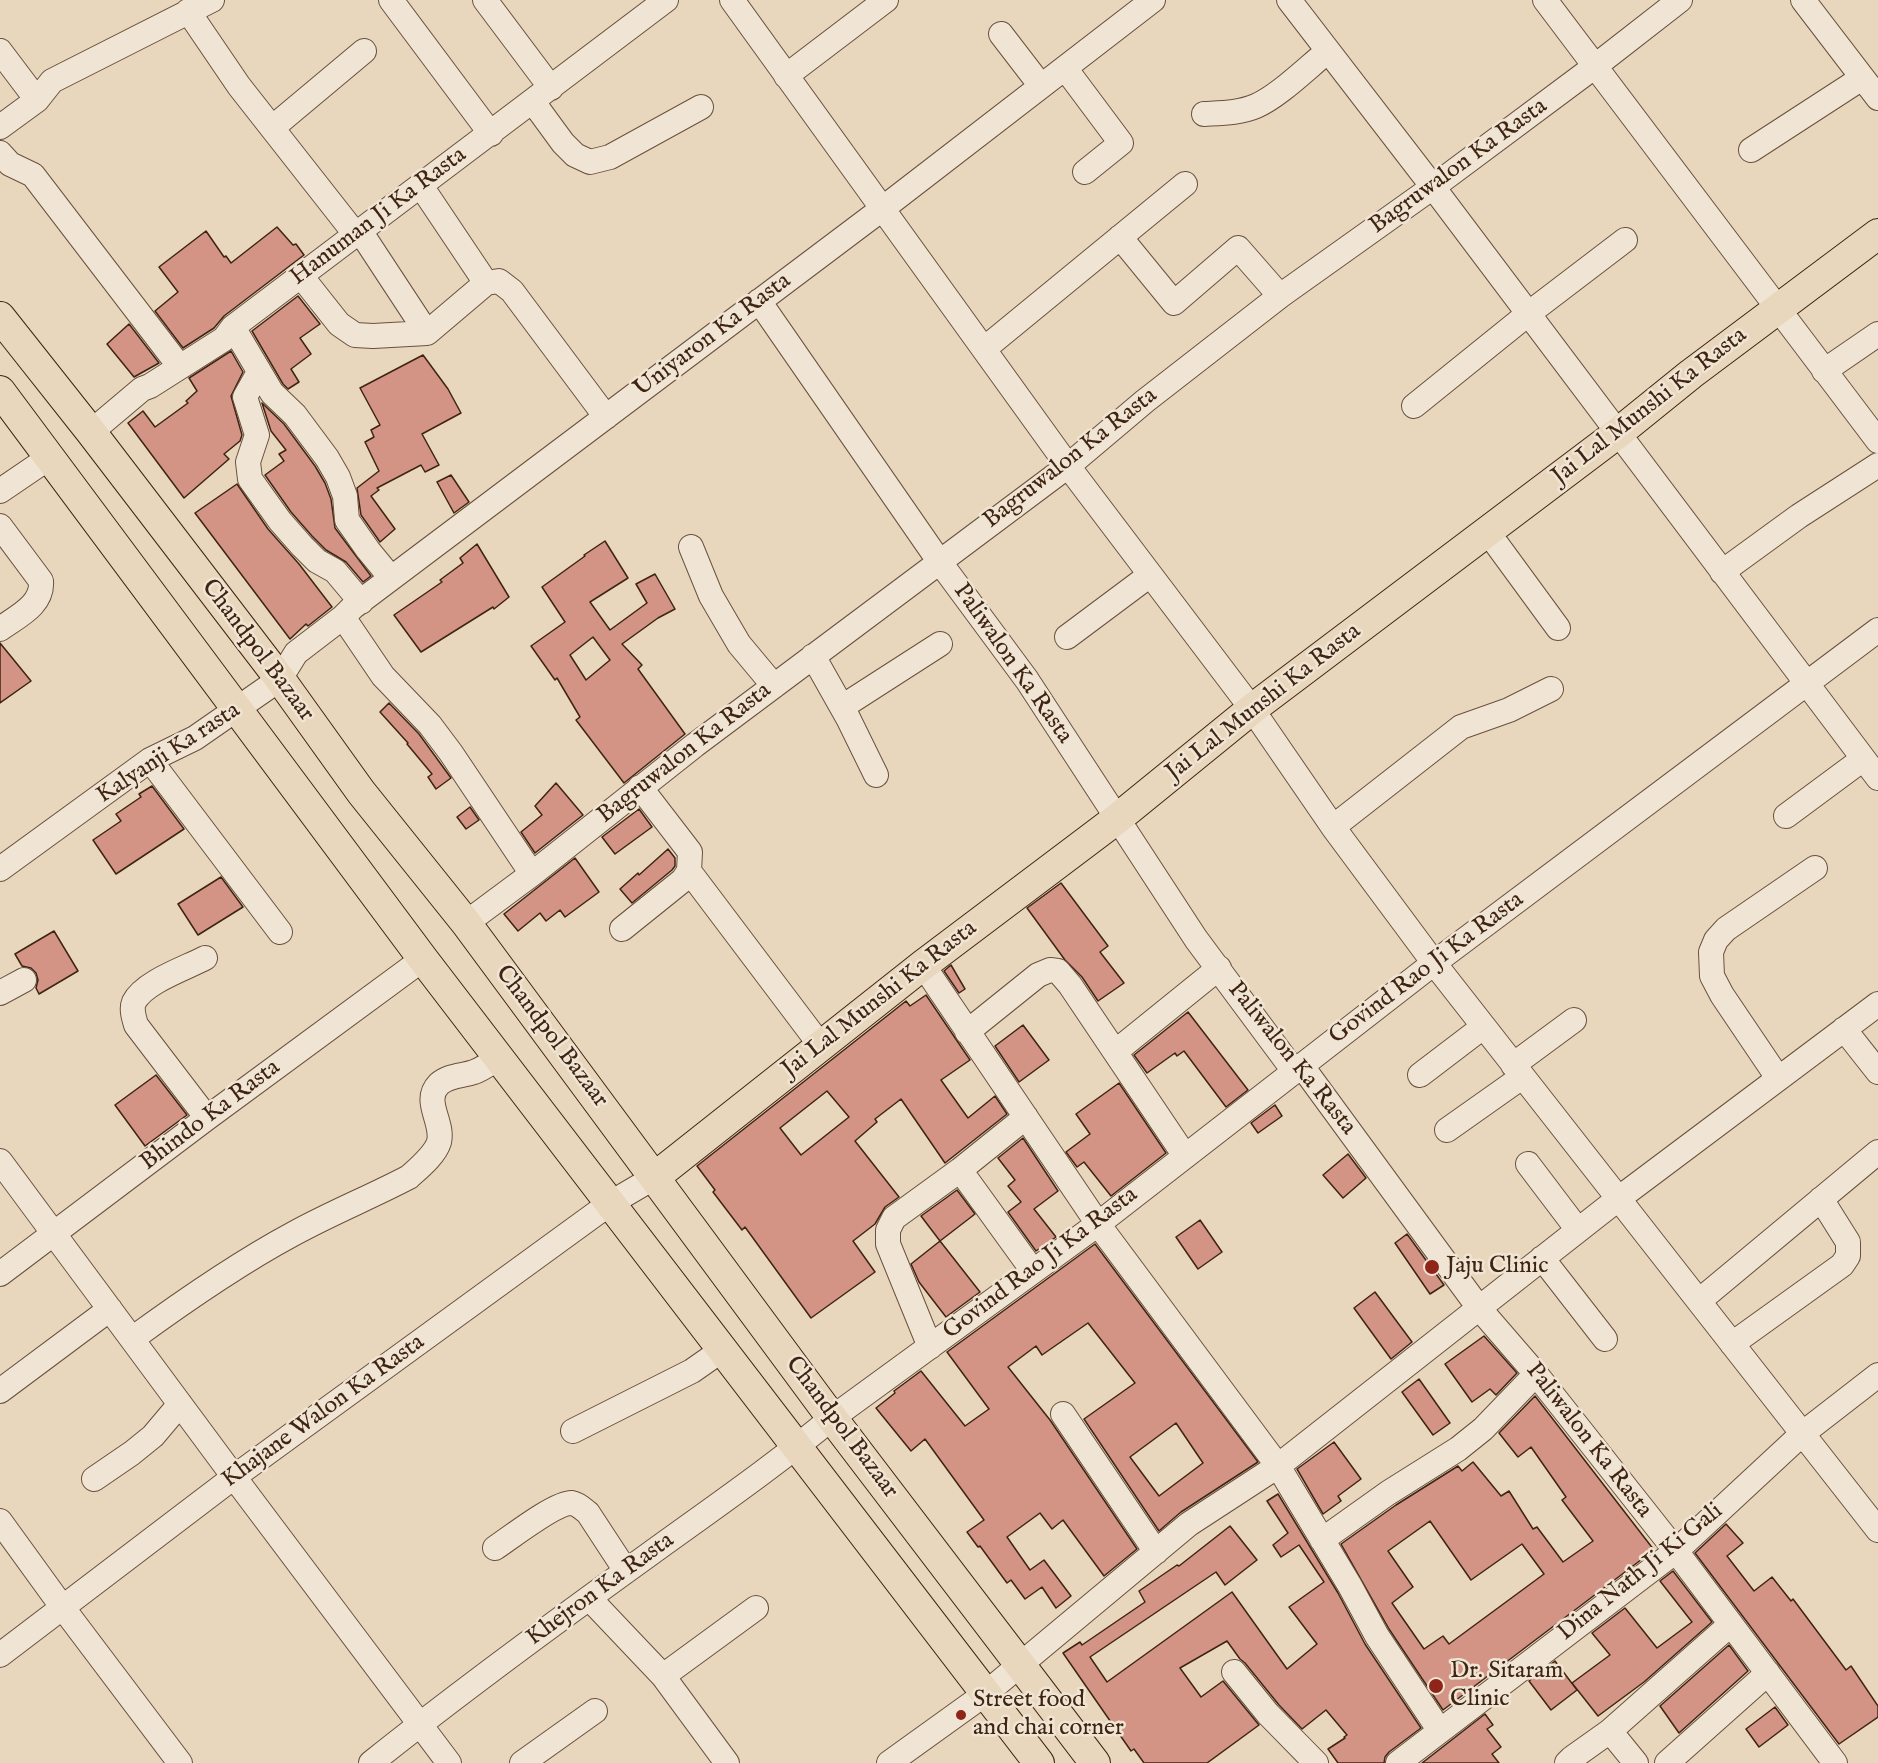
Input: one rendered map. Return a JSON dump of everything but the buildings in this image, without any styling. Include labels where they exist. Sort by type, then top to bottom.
[{"type":"main road","name":"Jai Lal Munshi Ka Rasta","points":[[655,1177],[923,965],[1118,818],[1252,709],[1878,234]]},
{"type":"main road","name":"Chandpol Bazaar","points":[[0,316],[280,680],[361,792],[466,923],[832,1418],[1095,1763]]},
{"type":"main road","name":"Chandpol Bazaar","points":[[0,391],[423,959],[1039,1763]]},
{"type":"street","points":[[0,127],[37,100],[52,81],[212,0]]},
{"type":"street","points":[[391,0],[491,134]]},
{"type":"street","points":[[485,0],[542,95],[563,143],[575,155],[590,162],[610,157],[702,107]]},
{"type":"street","name":"Hanuman Ji Ka Rasta","points":[[90,432],[142,389],[224,339],[233,327],[666,0]]},
{"type":"street","points":[[732,0],[1068,466],[1252,709],[1333,827],[1434,963],[1878,1530]]},
{"type":"street","name":"Uniyaron Ka Rasta","points":[[280,680],[296,653],[352,609],[882,209],[1154,0]]},
{"type":"street","points":[[1289,0],[1433,187],[1806,684],[1872,765],[1786,816]]},
{"type":"street","points":[[1545,0],[1878,441]]},
{"type":"street","name":"Bagruwalon Ka Rasta","points":[[466,923],[813,656],[1068,466],[1145,400],[1280,296],[1433,187],[1680,0]]},
{"type":"street","points":[[1803,0],[1878,98]]},
{"type":"street","points":[[786,76],[877,3]]},
{"type":"street","points":[[188,11],[239,86],[358,233],[427,333]]},
{"type":"street","points":[[1001,34],[1041,86]]},
{"type":"street","points":[[0,51],[37,100]]},
{"type":"street","points":[[272,128],[364,51]]},
{"type":"street","points":[[1204,114],[1233,112],[1256,106],[1275,94],[1328,51]]},
{"type":"street","points":[[1065,68],[1121,143],[1085,172]]},
{"type":"street","points":[[1751,150],[1862,78]]},
{"type":"street","points":[[0,153],[10,164],[33,175],[180,367]]},
{"type":"street","points":[[984,349],[1185,184]]},
{"type":"street","points":[[421,186],[486,283]]},
{"type":"street","points":[[1120,237],[1174,303],[1238,248],[1280,296]]},
{"type":"street","points":[[1414,406],[1528,314],[1625,240]]},
{"type":"street","points":[[301,276],[339,324],[355,335],[427,333],[486,283],[499,282],[512,291],[606,417]]},
{"type":"street","name":"Paliwalon Ka Rasta","points":[[759,302],[939,561],[1027,680],[1196,939],[1294,1071],[1304,1070],[1479,1308],[1536,1374],[1676,1551],[1835,1763]]},
{"type":"street","points":[[233,327],[272,393],[295,415],[327,458],[338,477],[345,496],[347,520],[392,578]]},
{"type":"street","points":[[1824,371],[1878,334]]},
{"type":"street","points":[[259,372],[245,397],[257,435],[248,462],[250,479],[280,521],[302,546],[317,561],[335,571],[383,676],[430,725],[532,874]]},
{"type":"street","points":[[0,491],[50,457]]},
{"type":"street","points":[[1722,572],[1799,516],[1878,465]]},
{"type":"street","points":[[0,526],[41,581],[42,589],[38,600],[0,629]]},
{"type":"street","points":[[1487,531],[1558,627]]},
{"type":"street","points":[[691,547],[711,596],[739,644],[774,686]]},
{"type":"street","points":[[1067,637],[1150,574]]},
{"type":"street","name":"Govind Rao Ji Ka Rasta","points":[[832,1418],[1098,1224],[1434,963],[1878,630]]},
{"type":"street","points":[[842,707],[940,644]]},
{"type":"street","points":[[813,656],[876,775]]},
{"type":"street","name":"Kalyanji Ka rasta","points":[[0,869],[150,760],[195,738],[280,680]]},
{"type":"street","points":[[1333,827],[1461,727],[1509,710],[1551,688]]},
{"type":"street","points":[[150,760],[280,932]]},
{"type":"street","points":[[622,929],[683,880],[689,871],[690,852],[640,788]]},
{"type":"street","points":[[1778,1078],[1722,995],[1712,975],[1711,952],[1716,940],[1726,929],[1815,868]]},
{"type":"street","points":[[689,871],[820,1046]]},
{"type":"street","points":[[206,958],[147,987],[134,1002],[132,1012],[136,1025],[207,1118]]},
{"type":"street","name":"Bhindo Ka Rasta","points":[[0,1274],[423,959]]},
{"type":"street","points":[[923,965],[1098,1224],[1278,1466],[1350,1586],[1377,1636],[1440,1731]]},
{"type":"street","points":[[1115,1052],[1219,968]]},
{"type":"street","points":[[967,1032],[1038,975],[1050,970],[1058,971],[1070,985],[1185,1156]]},
{"type":"street","points":[[0,993],[24,980]]},
{"type":"street","points":[[889,1763],[986,1694],[1019,1664],[1189,1524],[1278,1466],[1618,1199],[1878,1004]]},
{"type":"street","points":[[1447,1130],[1518,1071],[1574,1020]]},
{"type":"street","points":[[1420,1075],[1483,1027]]},
{"type":"street","points":[[1844,1029],[1878,1072]]},
{"type":"street","points":[[132,1339],[168,1313],[294,1233],[409,1177],[421,1167],[438,1142],[439,1128],[432,1103],[434,1092],[439,1084],[449,1077],[476,1071],[498,1058]]},
{"type":"street","points":[[930,1347],[888,1244],[888,1230],[894,1218],[960,1170],[1026,1117]]},
{"type":"street","points":[[1699,1301],[1878,1152]]},
{"type":"street","points":[[0,1161],[449,1763]]},
{"type":"street","points":[[1528,1164],[1578,1230]]},
{"type":"street","points":[[960,1170],[1033,1271]]},
{"type":"street","name":"Khajane Walon Ka Rasta","points":[[0,1655],[234,1477],[609,1203],[655,1177]]},
{"type":"street","points":[[1732,1344],[1842,1265],[1848,1256],[1848,1242],[1821,1199]]},
{"type":"street","points":[[1542,1258],[1605,1339]]},
{"type":"street","points":[[0,1391],[110,1309]]},
{"type":"street","points":[[573,1431],[692,1371],[722,1350]]},
{"type":"street","points":[[1322,1540],[1388,1492],[1458,1449],[1483,1429],[1536,1374]]},
{"type":"street","name":"Dina Nath Ji Ki Gali","points":[[1398,1763],[1676,1551],[1802,1434],[1878,1375]]},
{"type":"street","points":[[94,1479],[153,1436],[180,1404]]},
{"type":"street","points":[[1063,1414],[1156,1552]]},
{"type":"street","name":"Khejron Ka Rasta","points":[[371,1763],[589,1598],[796,1448],[832,1418]]},
{"type":"street","points":[[495,1548],[557,1507],[571,1503],[588,1513],[626,1571]]},
{"type":"street","points":[[0,1521],[180,1763]]},
{"type":"street","points":[[589,1598],[663,1676],[727,1763]]},
{"type":"street","points":[[663,1676],[756,1608]]},
{"type":"street","points":[[1567,1763],[1610,1731],[1731,1624]]},
{"type":"street","points":[[1234,1672],[1268,1714],[1316,1763]]},
{"type":"street","points":[[1667,1763],[1768,1673]]},
{"type":"street","points":[[522,1763],[595,1711]]},
{"type":"street","points":[[1610,1731],[1636,1763]]},
{"type":"place","name":"Jaju Clinic","points":[[1432,1267]]},
{"type":"place","name":"Dr. Sitaram Clinic","points":[[1436,1686]]},
{"type":"place","name":"Street food and chai corner","points":[[961,1715]]}]
